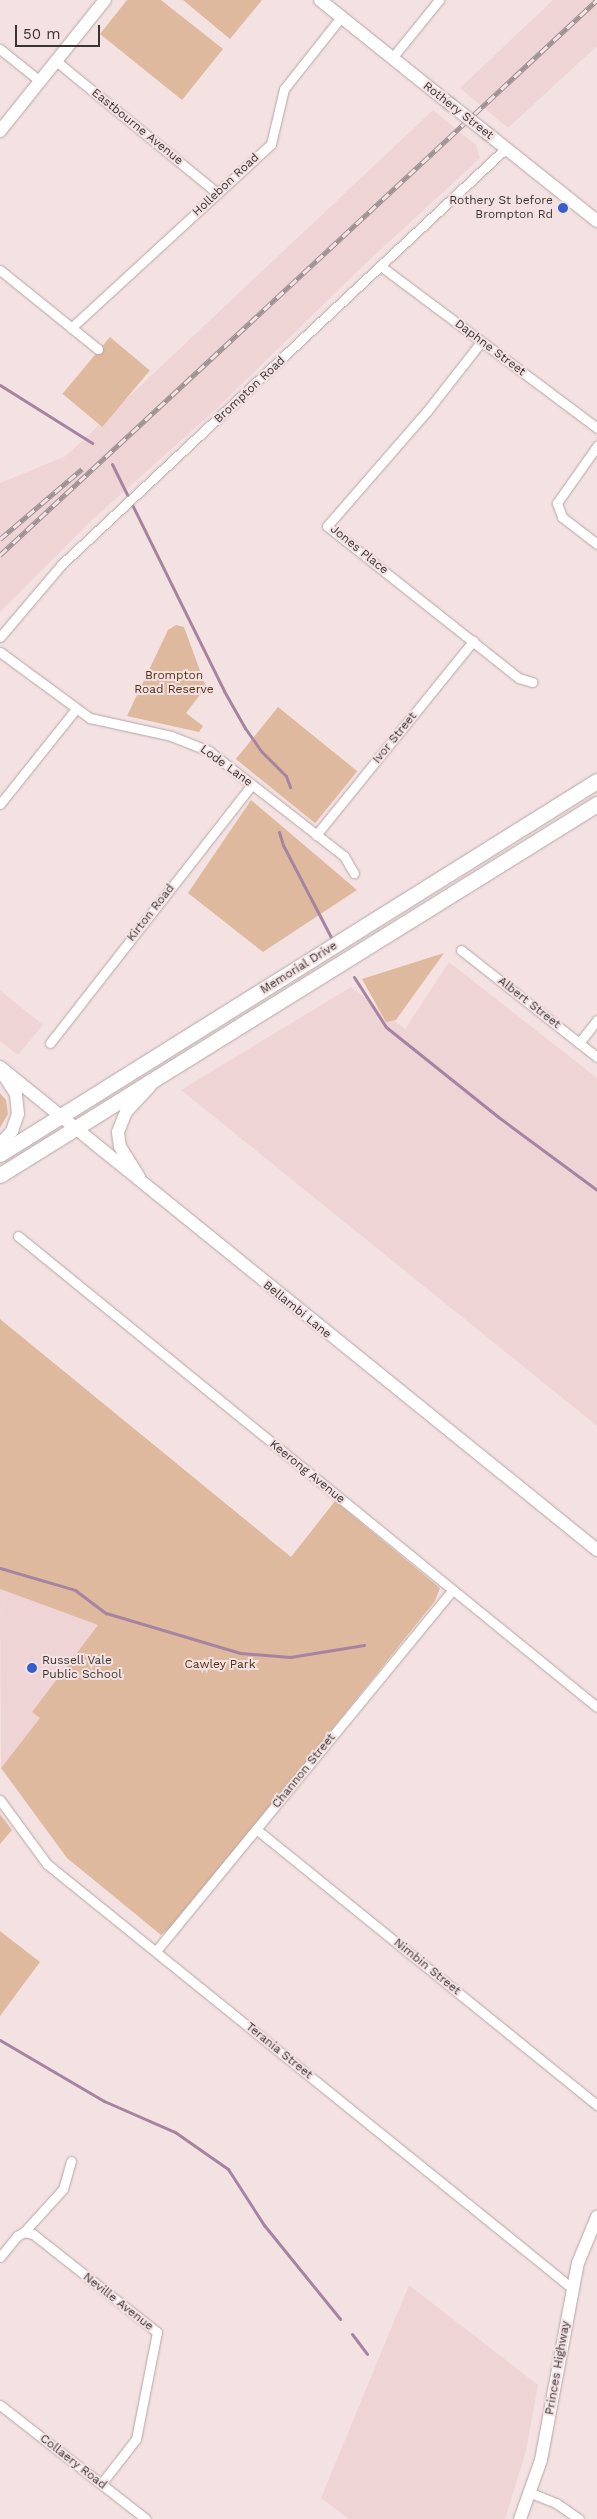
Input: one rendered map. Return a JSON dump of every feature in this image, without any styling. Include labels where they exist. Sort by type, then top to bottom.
[{"type":"main road","points":[[0,131],[105,0]]},
{"type":"main road","name":"Rothery Street","points":[[320,0],[597,221]]},
{"type":"main road","name":"Memorial Drive","points":[[0,1154],[597,781]]},
{"type":"main road","name":"Memorial Drive","points":[[0,1175],[597,804]]},
{"type":"main road","points":[[0,1069],[16,1094],[18,1114],[12,1131],[0,1144]]},
{"type":"main road","name":"Bellambi Lane","points":[[0,1069],[597,1550]]},
{"type":"main road","points":[[146,1186],[124,1154],[118,1132],[133,1103],[163,1074]]},
{"type":"main road","name":"Princes Highway","points":[[520,2519],[531,2493],[547,2431],[572,2288],[580,2255],[597,2217]]},
{"type":"street","points":[[392,58],[439,0]]},
{"type":"street","name":"Hollebon Road","points":[[71,328],[271,144],[284,89],[341,17]]},
{"type":"street","points":[[0,50],[40,82]]},
{"type":"street","name":"Eastbourne Avenue","points":[[56,61],[217,193]]},
{"type":"street","name":"Brompton Road","points":[[0,637],[61,565],[382,267],[506,148]]},
{"type":"street","name":"Daphne Street","points":[[382,267],[597,428]]},
{"type":"street","points":[[0,270],[98,349]]},
{"type":"street","name":"Jones Place","points":[[481,342],[427,411],[326,526],[519,678],[532,682]]},
{"type":"street","points":[[597,446],[557,503],[562,516],[597,544]]},
{"type":"street","name":"Ivor Street","points":[[316,835],[473,641]]},
{"type":"street","name":"Lode Lane","points":[[0,652],[75,710],[106,724],[189,741],[209,751],[344,856],[354,873]]},
{"type":"street","points":[[0,804],[75,710]]},
{"type":"street","name":"Kirton Road","points":[[50,1042],[252,784]]},
{"type":"street","name":"Albert Street","points":[[460,950],[597,1057]]},
{"type":"street","points":[[579,1043],[597,1020]]},
{"type":"street","name":"Keerong Avenue","points":[[18,1236],[597,1708]]},
{"type":"street","name":"Channon Street","points":[[156,1952],[452,1590]]},
{"type":"street","name":"Terania Street","points":[[0,1800],[47,1864],[572,2288]]},
{"type":"street","name":"Nimbin Street","points":[[256,1829],[597,2105]]},
{"type":"street","points":[[0,2257],[63,2189],[71,2161]]},
{"type":"street","name":"Neville Avenue","points":[[24,2232],[33,2234],[157,2332],[136,2439],[101,2484]]},
{"type":"street","name":"Collaery Road","points":[[0,2404],[146,2519]]},
{"type":"street","points":[[531,2493],[556,2503],[579,2519]]},
{"type":"shaded area","points":[[553,0],[597,0],[597,46],[508,128],[460,88]]},
{"type":"shaded area","points":[[433,110],[476,145],[480,158],[363,266],[214,411],[92,520],[0,612],[0,483],[66,456]]},
{"type":"shaded area","points":[[449,962],[597,1078],[597,1426],[181,1090],[351,987],[405,1029]]},
{"type":"shaded area","points":[[0,990],[43,1025],[18,1055],[0,1041]]},
{"type":"shaded area","name":"Russell Vale Public School","points":[[0,1589],[98,1625],[32,1712],[40,1718],[1,1768]]},
{"type":"shaded area","points":[[409,2285],[538,2385],[526,2451],[505,2519],[349,2519],[321,2498]]},
{"type":"green space","points":[[127,0],[161,0],[223,49],[182,100],[100,34]]},
{"type":"green space","points":[[183,0],[262,0],[230,39]]},
{"type":"green space","points":[[110,337],[150,370],[102,427],[62,394]]},
{"type":"green space","name":"Brompton Road Reserve","points":[[176,625],[184,627],[206,687],[186,713],[203,726],[199,732],[127,716],[168,630]]},
{"type":"green space","points":[[278,707],[357,771],[315,823],[236,759]]},
{"type":"green space","points":[[251,800],[357,890],[263,952],[188,893]]},
{"type":"green space","points":[[444,953],[396,1020],[386,1022],[362,979]]},
{"type":"green space","points":[[0,1093],[6,1100],[8,1114],[0,1128]]},
{"type":"green space","name":"Cawley Park","points":[[0,1319],[291,1557],[335,1501],[440,1588],[435,1601],[179,1920],[161,1935],[67,1858],[1,1768],[40,1718],[32,1712],[98,1625],[0,1589]]},
{"type":"green space","points":[[0,1814],[12,1830],[0,1844]]},
{"type":"green space","points":[[0,1931],[40,1962],[0,2016]]},
{"type":"waterway","points":[[0,385],[92,443]]},
{"type":"waterway","points":[[112,464],[224,691],[245,728],[262,752],[286,776],[290,787]]},
{"type":"waterway","points":[[279,832],[283,845],[332,939]]},
{"type":"waterway","points":[[354,977],[386,1027],[497,1116],[597,1190]]},
{"type":"waterway","points":[[0,1568],[75,1590],[106,1613],[240,1653],[290,1657],[364,1645]]},
{"type":"waterway","points":[[0,2040],[104,2101],[175,2132],[228,2169],[264,2225],[340,2319]]},
{"type":"waterway","points":[[352,2334],[367,2354]]},
{"type":"railway","points":[[0,555],[597,0]]},
{"type":"railway","points":[[0,539],[82,469]]},
{"type":"place","name":"Rothery St before Brompton Rd","points":[[563,208]]},
{"type":"place","name":"Russell Vale Public School","points":[[32,1668]]}]
